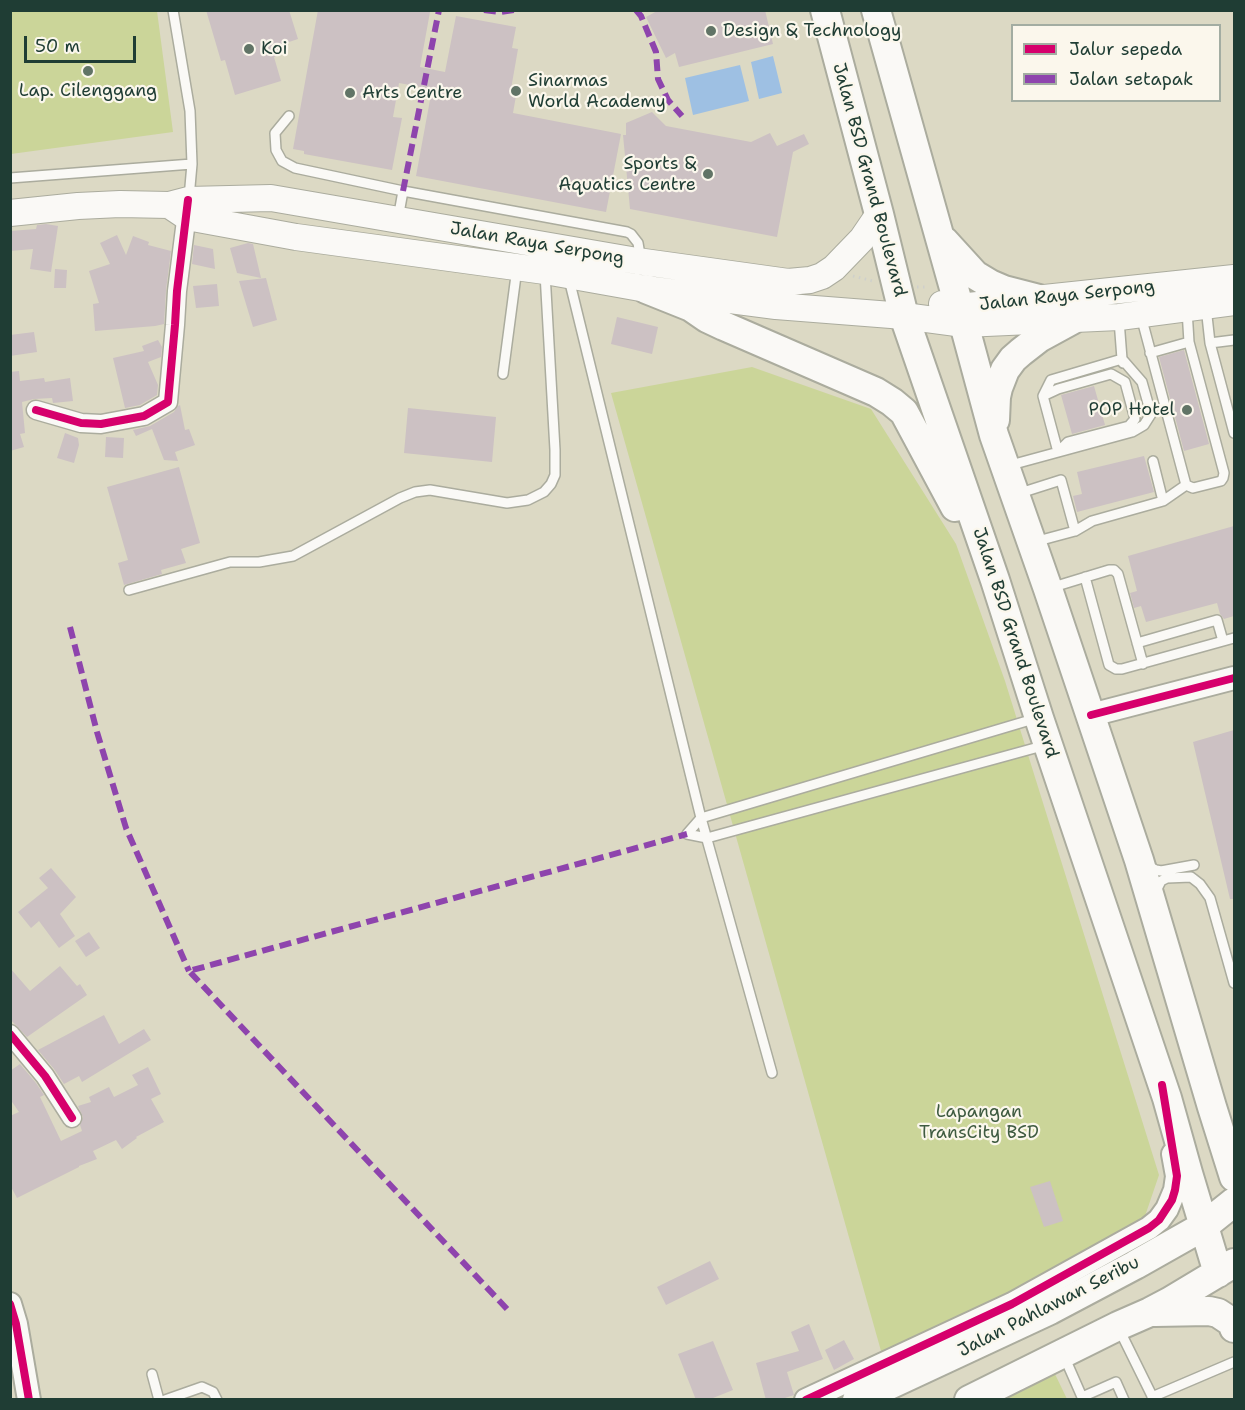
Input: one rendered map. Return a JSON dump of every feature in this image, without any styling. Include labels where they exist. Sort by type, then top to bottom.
[{"type":"main road","name":"Jalan BSD Grand Boulevard","points":[[825,10],[902,307],[1164,1091],[1204,1226],[1226,1267]]},
{"type":"main road","points":[[876,10],[994,435],[1152,900],[1218,1107],[1234,1177]]},
{"type":"main road","name":"Jalan Raya Serpong","points":[[10,213],[99,205],[181,208],[271,198],[637,261],[788,282],[810,280],[834,268],[862,238],[879,214]]},
{"type":"main road","points":[[263,231],[271,198]]},
{"type":"main road","name":"Jalan Raya Serpong","points":[[181,208],[263,231],[296,237],[776,306],[902,307],[962,315],[1072,320],[1130,316],[1234,302]]},
{"type":"main road","points":[[939,235],[975,275],[1004,290],[1039,298]]},
{"type":"main road","name":"Jalan Raya Serpong","points":[[962,315],[1039,298],[1234,278]]},
{"type":"main road","points":[[646,289],[691,307],[724,326],[876,392],[904,412],[995,580]]},
{"type":"main road","points":[[994,435],[996,397],[1005,370],[1021,352],[1039,338],[1072,320]]},
{"type":"main road","points":[[1164,1091],[1177,1105],[1187,1107],[1197,1101],[1218,1107]]},
{"type":"main road","name":"Jalan Pahlawan Seribu","points":[[857,1400],[1050,1310],[1204,1226],[1234,1202]]},
{"type":"main road","points":[[969,1400],[1150,1312],[1226,1267]]},
{"type":"main road","points":[[1150,1312],[1209,1311],[1218,1313],[1234,1325]]},
{"type":"street","points":[[36,410],[81,423],[101,424],[144,416],[168,402],[176,324],[181,208]]},
{"type":"street","points":[[1091,715],[1234,678]]},
{"type":"street","points":[[10,1034],[45,1076],[72,1118]]},
{"type":"street","points":[[807,1400],[1012,1304],[1149,1228],[1159,1220],[1172,1200],[1177,1176],[1164,1091]]},
{"type":"street","points":[[10,1304],[16,1324],[29,1400]]},
{"type":"lane","points":[[173,10],[190,111],[192,164],[181,208]]},
{"type":"lane","points":[[289,116],[275,133],[276,150],[282,161],[295,168],[403,191],[627,232],[638,243],[637,261]]},
{"type":"lane","points":[[10,178],[192,164]]},
{"type":"lane","points":[[398,219],[403,191]]},
{"type":"lane","points":[[503,374],[517,268]]},
{"type":"lane","points":[[129,590],[230,562],[259,562],[293,556],[415,492],[430,490],[507,503],[528,500],[544,492],[555,475],[556,273]]},
{"type":"lane","points":[[556,273],[701,818],[772,1073]]},
{"type":"lane","points":[[1196,307],[1189,342],[1224,473],[1223,478]]},
{"type":"lane","points":[[1196,307],[1210,343],[1234,434]]},
{"type":"lane","points":[[1130,316],[1150,352],[1186,485]]},
{"type":"lane","points":[[1058,452],[1068,442],[1129,426],[1143,405],[1139,388],[1128,375],[1122,359],[1130,316]]},
{"type":"lane","points":[[1210,343],[1234,340]]},
{"type":"lane","points":[[1150,352],[1189,342]]},
{"type":"lane","points":[[1058,452],[1043,396],[1051,380],[1122,359]]},
{"type":"lane","points":[[1005,467],[1132,432],[1144,425],[1151,414],[1142,382],[1122,359]]},
{"type":"lane","points":[[1043,396],[1058,389],[1111,374],[1125,382],[1135,419]]},
{"type":"lane","points":[[1153,461],[1163,501]]},
{"type":"lane","points":[[1186,485],[1193,488],[1234,476]]},
{"type":"lane","points":[[1015,495],[1061,480],[1075,531]]},
{"type":"lane","points":[[1031,543],[1075,531],[1092,521],[1163,501],[1186,485]]},
{"type":"lane","points":[[1048,589],[1114,570],[1118,574],[1143,664]]},
{"type":"lane","points":[[1084,577],[1109,665],[1116,669],[1143,664],[1234,638]]},
{"type":"lane","points":[[1137,643],[1217,620],[1223,641]]},
{"type":"lane","points":[[1043,731],[707,838],[687,834],[701,818],[1043,731]]},
{"type":"lane","points":[[1139,860],[1156,870],[1177,873],[1197,880],[1210,898],[1232,964],[1234,983]]},
{"type":"lane","points":[[1152,900],[1161,881],[1194,865]]},
{"type":"lane","points":[[1118,1326],[1153,1398],[1234,1362]]},
{"type":"lane","points":[[1063,1354],[1082,1397],[1116,1382],[1124,1400]]},
{"type":"lane","points":[[152,1374],[159,1400]]},
{"type":"lane","points":[[165,1400],[202,1387],[213,1392],[217,1400]]},
{"type":"path","points":[[847,275],[874,282]]},
{"type":"green space","name":"Lap. Cilenggang","points":[[10,11],[157,11],[173,132],[11,154]]},
{"type":"green space","name":"Lapangan TransCity BSD","points":[[752,367],[871,409],[956,544],[1005,681],[1159,1175],[1145,1216],[1016,1295],[883,1358],[611,393]]},
{"type":"green space","points":[[1054,1372],[1067,1399],[999,1400]]},
{"type":"water","points":[[773,56],[782,93],[759,99],[751,62]]},
{"type":"water","points":[[740,65],[749,101],[693,115],[685,78]]},
{"type":"building","name":"Koi","points":[[206,10],[289,10],[298,39],[280,45],[283,54],[274,57],[281,81],[235,95],[225,60],[221,61]]},
{"type":"building","points":[[318,10],[423,10],[430,12],[420,67],[445,72],[456,16],[516,27],[512,48],[518,49],[511,89],[517,90],[513,113],[621,134],[606,212],[416,176],[432,89],[399,83],[393,117],[402,118],[392,170],[304,154],[304,151],[293,149]]},
{"type":"building","name":"Design & Technology","points":[[659,10],[765,10],[773,44],[679,67],[675,53],[666,58],[646,17]]},
{"type":"building","name":"Sports & Aquatics Centre","points":[[652,112],[666,126],[751,142],[770,133],[777,146],[804,134],[809,144],[793,152],[777,237],[630,209],[623,135],[626,135],[626,123]]},
{"type":"building","points":[[37,225],[58,226],[51,272],[30,269],[33,249],[10,251],[10,231],[36,229]]},
{"type":"building","points":[[117,235],[126,255],[133,236],[149,242],[148,245],[171,251],[164,324],[95,331],[93,304],[99,303],[89,271],[110,264],[100,243]]},
{"type":"building","points":[[248,243],[253,244],[261,278],[237,273],[230,248]]},
{"type":"building","points":[[194,245],[213,249],[215,269],[192,264]]},
{"type":"building","points":[[55,269],[67,270],[66,288],[54,288]]},
{"type":"building","points":[[266,278],[277,320],[253,327],[239,281]]},
{"type":"building","points":[[217,284],[219,306],[196,308],[193,286]]},
{"type":"building","points":[[617,317],[658,327],[652,354],[611,344]]},
{"type":"building","points":[[34,332],[37,352],[10,356],[10,335]]},
{"type":"building","points":[[158,340],[162,347],[161,357],[148,362],[158,385],[157,395],[140,405],[125,408],[113,358],[144,351],[142,346]]},
{"type":"building","name":"POP Hotel","points":[[1184,350],[1209,444],[1184,451],[1159,357]]},
{"type":"building","points":[[19,371],[20,381],[44,378],[45,382],[70,378],[73,401],[53,403],[52,398],[22,402],[25,433],[20,434],[24,447],[10,451],[10,372]]},
{"type":"building","points":[[1094,386],[1105,425],[1072,434],[1061,395]]},
{"type":"building","points":[[180,405],[185,430],[189,429],[195,445],[175,452],[178,461],[164,460],[152,429],[136,436],[133,430],[150,426],[174,412]]},
{"type":"building","points":[[408,408],[496,417],[492,462],[404,453]]},
{"type":"building","points":[[65,433],[78,438],[79,445],[74,463],[57,458]]},
{"type":"building","points":[[106,437],[124,438],[123,458],[105,457]]},
{"type":"building","points":[[1144,456],[1154,492],[1077,512],[1073,496],[1082,494],[1077,472]]},
{"type":"building","points":[[179,467],[200,543],[181,549],[186,563],[161,570],[162,574],[124,585],[118,563],[128,560],[107,487]]},
{"type":"building","points":[[1234,526],[1234,616],[1224,619],[1217,603],[1146,622],[1141,606],[1134,608],[1130,593],[1137,591],[1128,556]]},
{"type":"building","points":[[1234,730],[1234,899],[1230,899],[1193,742]]},
{"type":"building","points":[[51,868],[76,897],[60,914],[75,936],[59,948],[39,921],[31,928],[18,912],[48,888],[39,878]]},
{"type":"building","points":[[89,932],[100,948],[86,957],[75,941]]},
{"type":"building","points":[[60,966],[77,986],[80,984],[87,995],[27,1037],[10,1019],[10,968],[30,991]]},
{"type":"building","points":[[104,1015],[119,1044],[144,1029],[151,1040],[82,1082],[79,1076],[64,1084],[38,1050]]},
{"type":"building","points":[[20,1064],[44,1095],[40,1097],[61,1141],[82,1131],[80,1125],[83,1117],[78,1106],[91,1102],[89,1097],[109,1087],[114,1097],[138,1085],[132,1075],[148,1067],[161,1094],[151,1099],[164,1122],[136,1137],[122,1149],[116,1140],[93,1151],[97,1159],[17,1198],[10,1185],[10,1116],[19,1112],[10,1099],[10,1071]]},
{"type":"building","points":[[1050,1181],[1063,1221],[1044,1227],[1030,1187]]},
{"type":"building","points":[[710,1261],[719,1279],[666,1305],[657,1287]]},
{"type":"building","points":[[809,1324],[823,1359],[787,1372],[794,1395],[779,1400],[766,1400],[756,1363],[799,1351],[791,1332]]},
{"type":"building","points":[[844,1340],[854,1359],[834,1370],[825,1350]]},
{"type":"building","points":[[713,1341],[733,1390],[708,1400],[696,1400],[678,1354]]},
{"type":"marked path","points":[[403,191],[439,10]]},
{"type":"marked path","points":[[484,10],[501,12],[514,10]]},
{"type":"marked path","points":[[636,10],[641,16],[656,52],[658,79],[668,100],[682,116]]},
{"type":"marked path","points":[[70,627],[97,732],[126,828],[189,971]]},
{"type":"marked path","points":[[507,1309],[189,971],[687,834]]},
{"type":"cycle path","points":[[36,410],[81,423],[101,424],[144,416],[168,402],[177,291],[188,200]]},
{"type":"cycle path","points":[[1091,715],[1234,678]]},
{"type":"cycle path","points":[[10,1034],[45,1076],[72,1118]]},
{"type":"cycle path","points":[[806,1400],[1012,1304],[1149,1228],[1159,1220],[1172,1200],[1177,1176],[1162,1085]]},
{"type":"cycle path","points":[[10,1304],[16,1324],[29,1400]]},
{"type":"place","name":"Design & Technology","points":[[711,31]]},
{"type":"place","name":"Koi","points":[[249,49]]},
{"type":"place","name":"Lap. Cilenggang","points":[[88,71]]},
{"type":"place","name":"Sinarmas World Academy","points":[[516,91]]},
{"type":"place","name":"Arts Centre","points":[[350,93]]},
{"type":"place","name":"Sports & Aquatics Centre","points":[[708,174]]},
{"type":"place","name":"POP Hotel","points":[[1187,410]]}]
